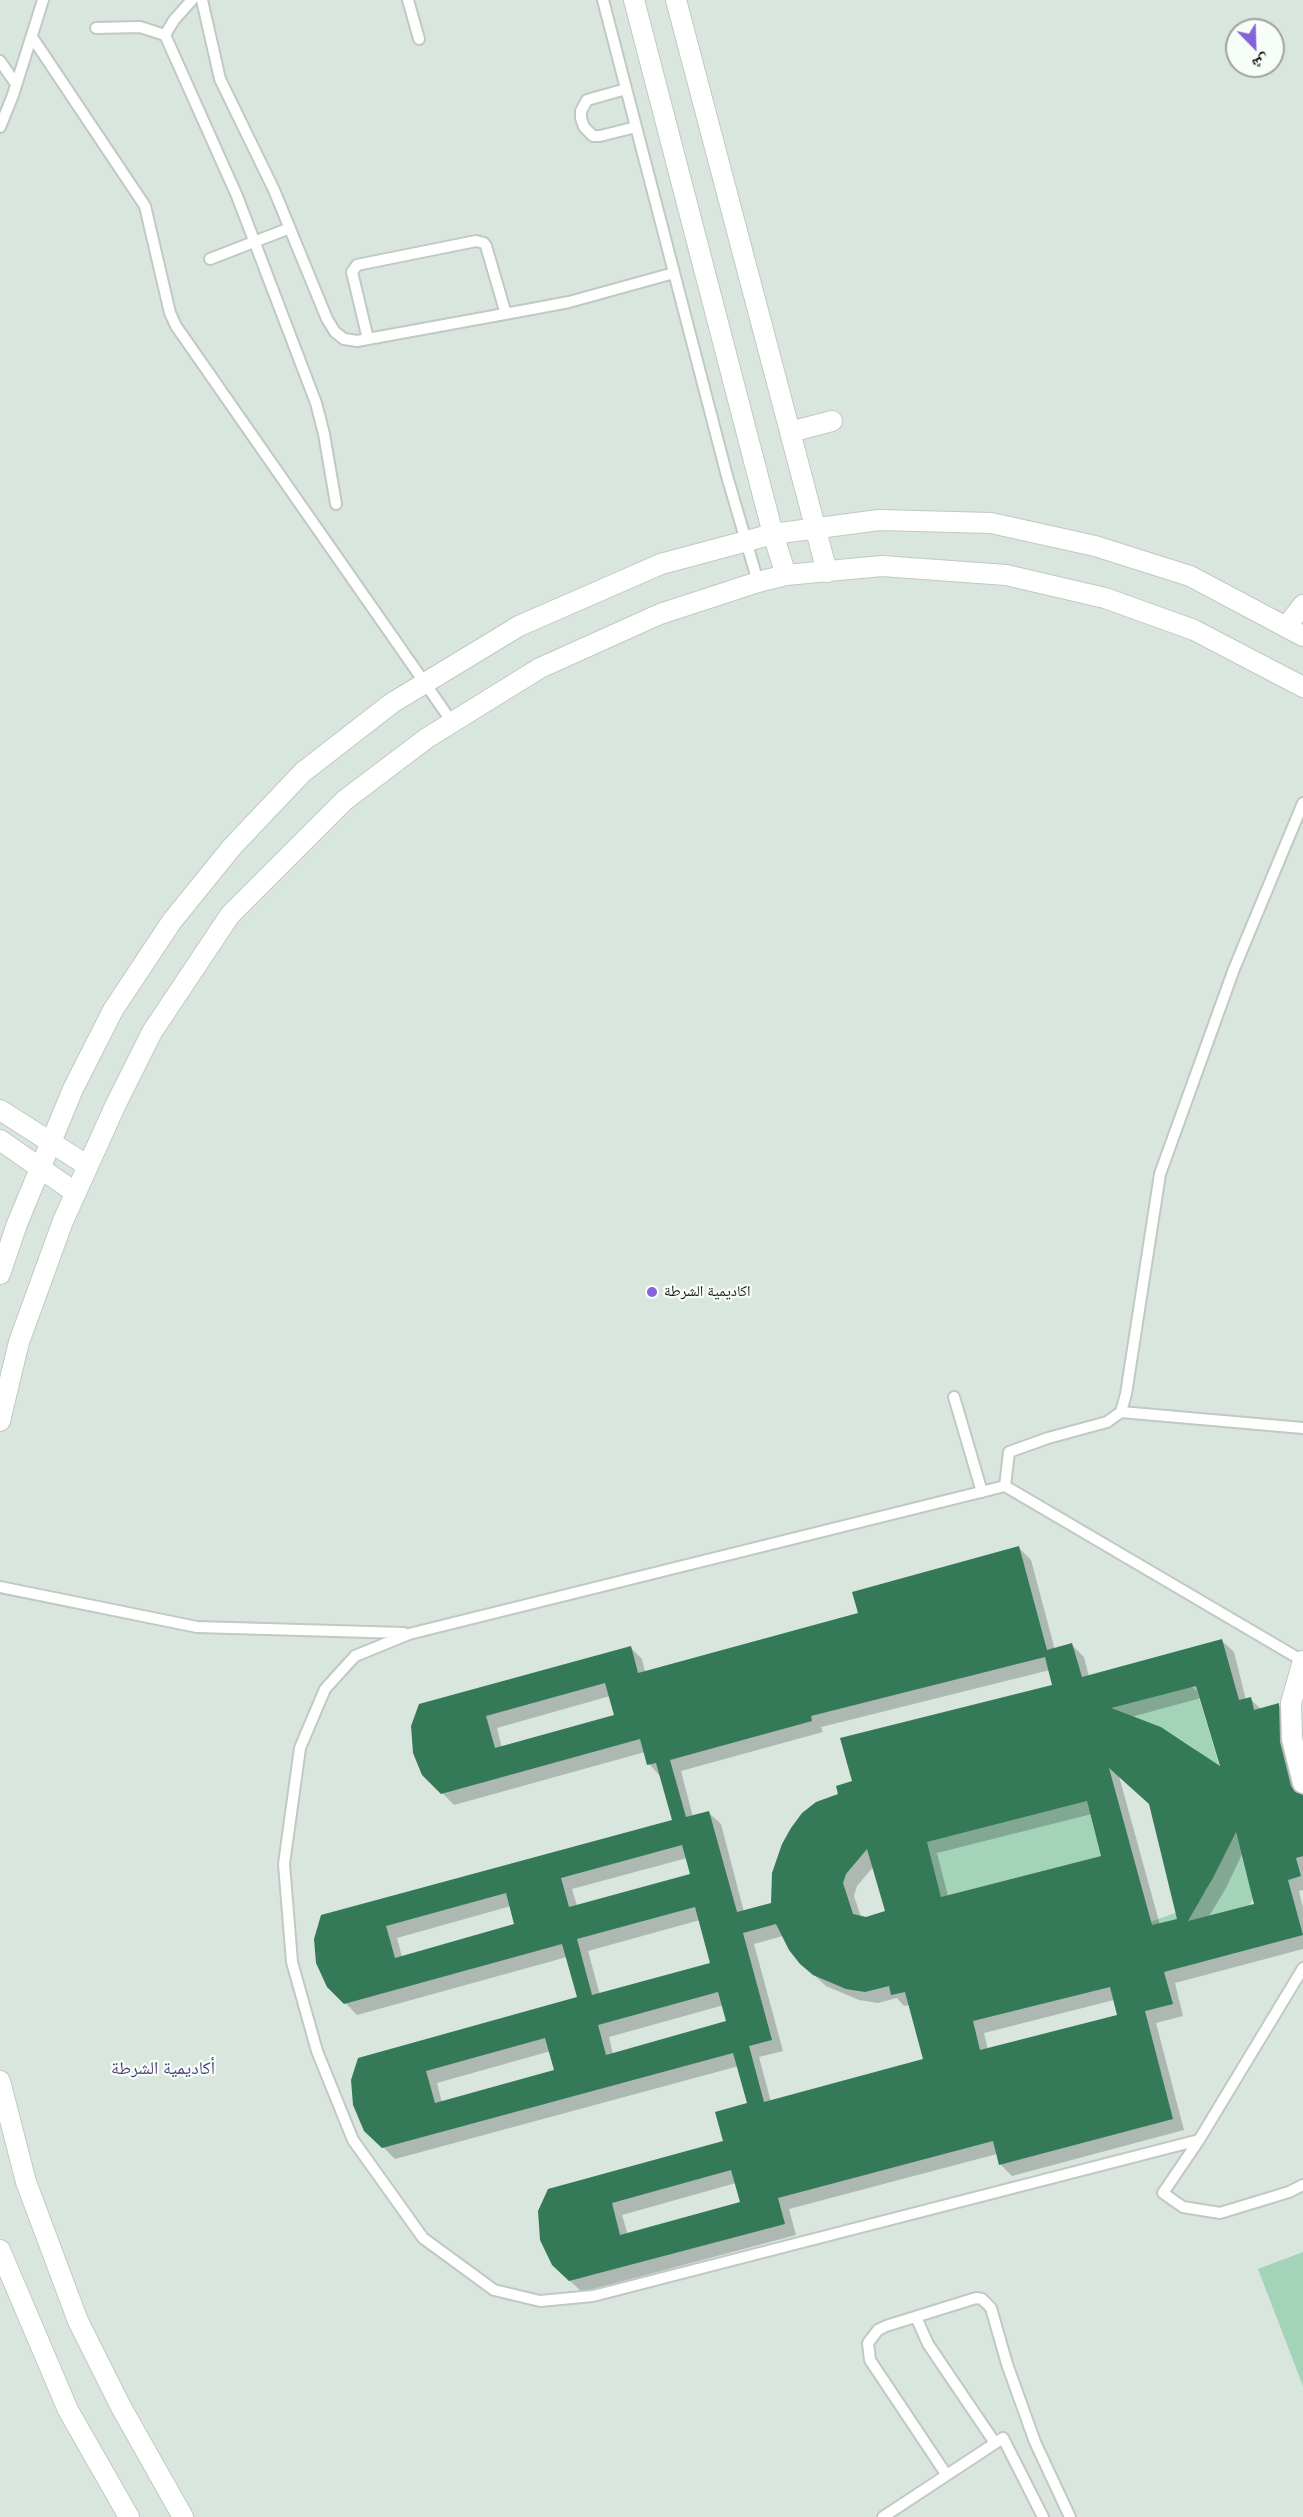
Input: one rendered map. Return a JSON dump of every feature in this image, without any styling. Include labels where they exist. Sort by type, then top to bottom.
[{"type":"street","points":[[634,0],[773,534],[786,575]]},
{"type":"street","points":[[676,0],[827,572]]},
{"type":"street","points":[[790,432],[832,421]]},
{"type":"street","points":[[0,1274],[73,1089],[113,1010],[172,921],[232,847],[303,772],[392,703],[519,626],[661,564],[773,534],[879,520],[991,523],[1095,546],[1190,576],[1295,631],[1303,605]]},
{"type":"street","points":[[0,1420],[20,1342],[88,1166],[152,1032],[230,915],[345,800],[427,738],[540,668],[660,614],[758,582],[786,575],[882,566],[1006,575],[1105,598],[1194,630],[1303,687]]},
{"type":"street","points":[[0,1110],[88,1166]]},
{"type":"street","points":[[0,1140],[76,1193]]},
{"type":"street","points":[[1303,1661],[1292,1703],[1292,1739],[1303,1783]]},
{"type":"street","points":[[0,2081],[26,2182],[78,2321],[121,2407],[183,2517]]},
{"type":"street","points":[[0,2250],[68,2410],[129,2517]]},
{"type":"lane","points":[[0,127],[43,0]]},
{"type":"lane","points":[[165,35],[174,20],[192,0]]},
{"type":"lane","points":[[202,0],[220,79],[290,228],[327,319],[335,332],[344,339],[351,341],[368,339],[569,302],[674,273]]},
{"type":"lane","points":[[408,0],[419,39]]},
{"type":"lane","points":[[603,0],[727,476],[758,582]]},
{"type":"lane","points":[[96,28],[140,27],[165,35],[237,196],[316,403],[324,434],[336,504]]},
{"type":"lane","points":[[32,37],[145,206],[170,314],[176,326],[452,722]]},
{"type":"lane","points":[[0,62],[16,84]]},
{"type":"lane","points":[[626,89],[587,100],[581,111],[581,118],[584,127],[593,135],[600,136],[636,127]]},
{"type":"lane","points":[[210,259],[290,228]]},
{"type":"lane","points":[[368,339],[352,272],[357,265],[476,241],[486,246],[506,314]]},
{"type":"lane","points":[[1005,1486],[1009,1452],[1048,1438],[1107,1422],[1121,1412],[1126,1394],[1160,1174],[1234,969],[1303,803]]},
{"type":"lane","points":[[954,1397],[982,1492]]},
{"type":"lane","points":[[1121,1412],[1303,1428]]},
{"type":"lane","points":[[1199,2140],[593,2295],[540,2301],[494,2290],[423,2238],[353,2140],[317,2051],[292,1962],[284,1864],[300,1748],[325,1689],[356,1656],[409,1634],[1005,1486],[1303,1661]]},
{"type":"lane","points":[[0,1587],[197,1627],[409,1634]]},
{"type":"lane","points":[[1303,1968],[1199,2140],[1163,2193],[1183,2207],[1220,2213],[1289,2192],[1303,2185]]},
{"type":"lane","points":[[946,2474],[868,2355],[868,2343],[878,2330],[976,2298],[982,2299],[991,2308],[1007,2364],[1035,2442],[1070,2517]]},
{"type":"lane","points":[[916,2317],[928,2344],[995,2443]]},
{"type":"lane","points":[[883,2517],[1003,2438],[1043,2517]]},
{"type":"shaded area","name":"اكاديمية الشرطة","points":[[0,0],[1303,0],[1303,2517],[0,2517]]},
{"type":"green space","points":[[1191,1687],[1197,1691],[1219,1765],[1212,1767],[1194,1748],[1161,1727],[1146,1721],[1127,1722],[1093,1712]]},
{"type":"green space","points":[[1087,1801],[1101,1856],[941,1897],[927,1842]]},
{"type":"green space","points":[[1235,1830],[1253,1899],[1249,1906],[1153,1930],[1150,1922],[1195,1903],[1206,1891]]},
{"type":"green space","points":[[1303,2252],[1303,2386],[1258,2269]]},
{"type":"building","points":[[1019,1546],[1047,1650],[1072,1643],[1082,1677],[1222,1639],[1239,1700],[1251,1697],[1254,1710],[1279,1703],[1280,1742],[1291,1786],[1295,1792],[1303,1795],[1303,1856],[1296,1858],[1301,1876],[1288,1880],[1303,1935],[1164,1972],[1173,2004],[1145,2011],[1173,2119],[999,2165],[993,2141],[778,2198],[785,2224],[569,2281],[552,2265],[540,2240],[538,2211],[548,2189],[723,2141],[715,2112],[747,2103],[733,2053],[382,2148],[364,2131],[353,2105],[351,2080],[358,2058],[577,1997],[562,1944],[344,2004],[327,1987],[316,1963],[314,1939],[321,1915],[672,1820],[656,1763],[647,1765],[640,1739],[441,1794],[422,1775],[413,1753],[411,1726],[419,1704],[631,1646],[638,1673],[858,1613],[852,1592]],"holes":[[[1045,1657],[1052,1685],[840,1738],[852,1781],[836,1786],[838,1794],[816,1802],[802,1813],[791,1828],[782,1844],[772,1873],[771,1903],[737,1912],[709,1811],[686,1817],[670,1760],[812,1721],[811,1716]],[[605,1683],[614,1715],[495,1748],[486,1716]],[[1196,1686],[1220,1766],[1161,1727],[1111,1708]],[[1109,1768],[1149,1804],[1177,1919],[1152,1925]],[[1087,1801],[1101,1856],[941,1897],[927,1842]],[[1236,1832],[1254,1904],[1188,1921]],[[682,1845],[690,1874],[569,1907],[561,1878]],[[867,1849],[885,1911],[866,1917],[853,1914],[843,1883],[846,1874]],[[506,1893],[514,1924],[395,1958],[386,1926]],[[695,1907],[710,1963],[592,1995],[577,1939]],[[776,1924],[789,1950],[813,1975],[846,1989],[865,1992],[889,1986],[891,1995],[905,1992],[923,2059],[764,2102],[749,2046],[772,2040],[743,1933]],[[1110,1987],[1117,2015],[980,2050],[973,2021]],[[718,1992],[726,2021],[606,2055],[598,2025]],[[545,2038],[554,2070],[435,2103],[426,2071]],[[731,2170],[740,2202],[620,2235],[612,2203]]]},
{"type":"place","name":"اكاديمية الشرطة","points":[[652,1292]]},
{"type":"district","name":"أكاديمية الشرطة","points":[[163,2069]]}]
